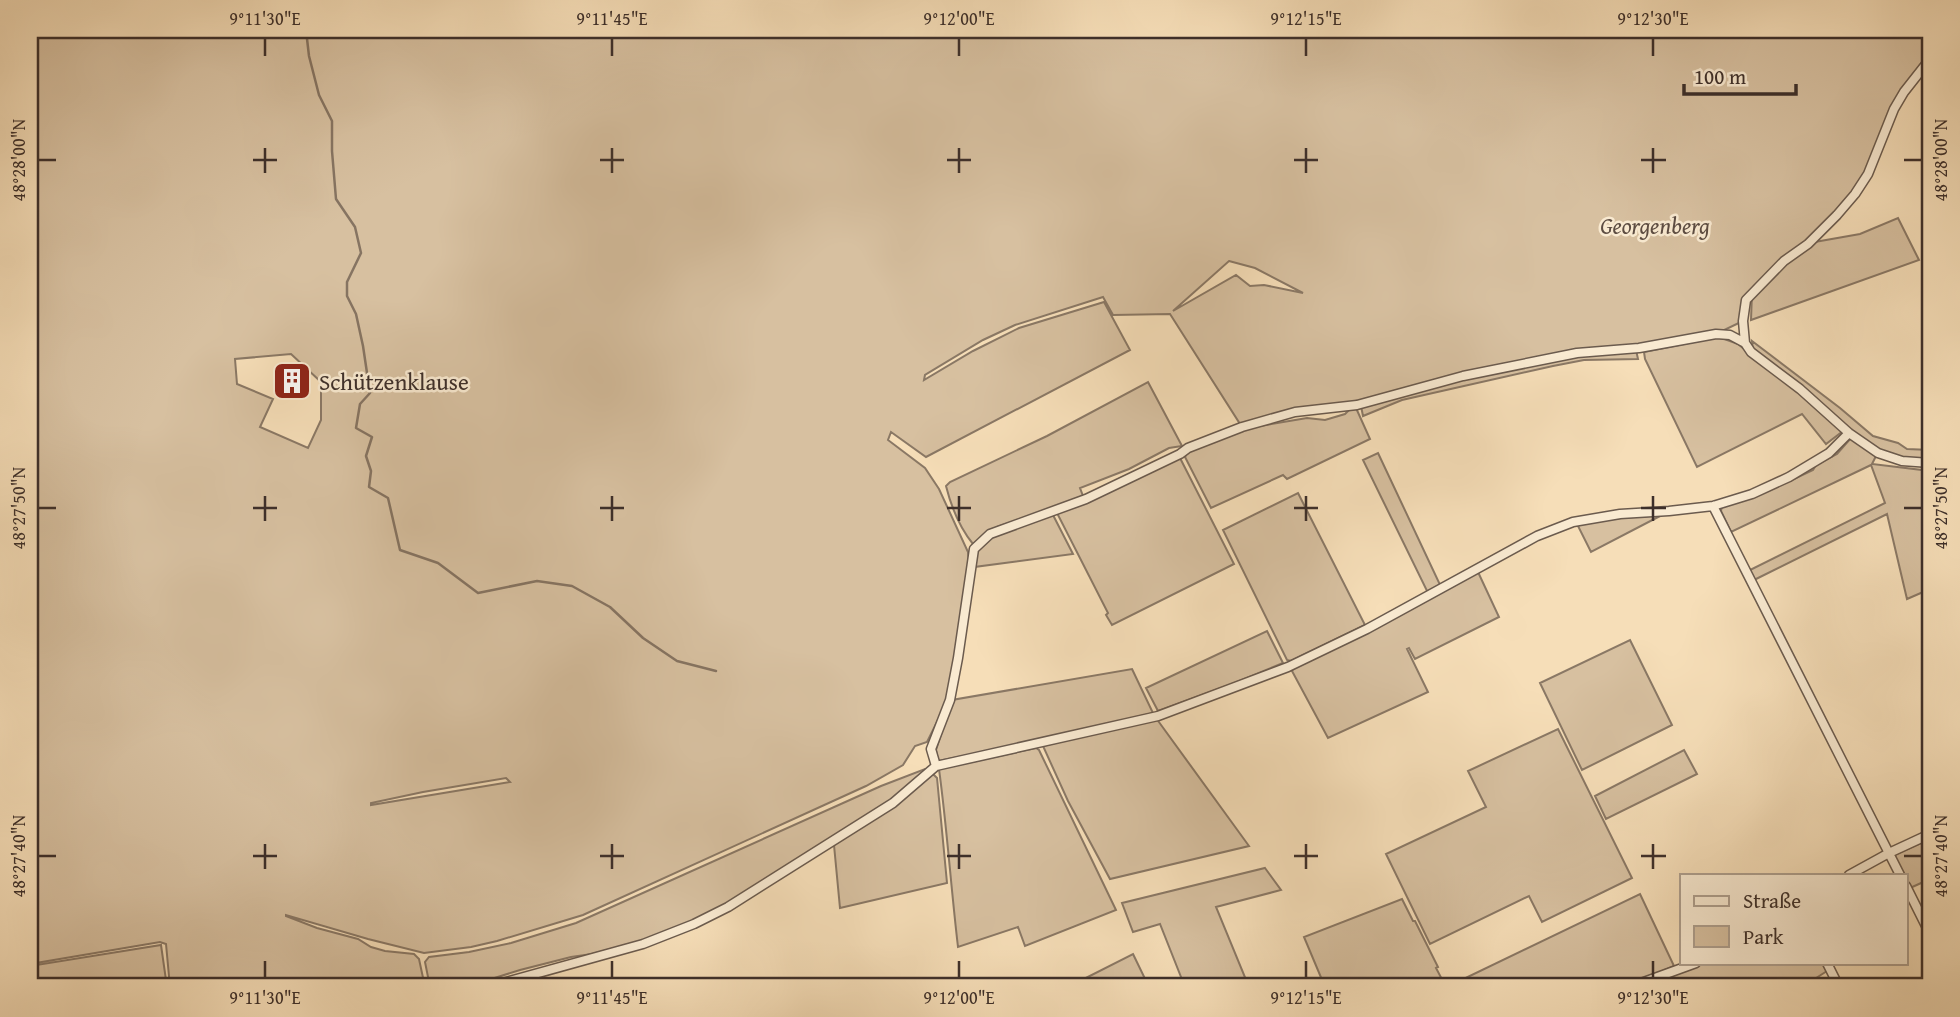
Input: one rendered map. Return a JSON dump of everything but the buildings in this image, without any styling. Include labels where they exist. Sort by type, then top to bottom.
[{"type":"street","points":[[1745,343],[1743,321],[1746,300],[1784,261],[1808,244],[1855,194],[1868,174],[1894,110],[1904,92],[1930,59]]},
{"type":"street","points":[[936,766],[931,749],[950,700],[974,549],[990,534],[1086,499],[1188,448],[1242,427],[1295,412],[1357,404],[1463,376],[1577,353],[1639,348],[1716,334],[1730,335],[1745,343],[1751,352],[1800,389],[1849,433],[1878,453],[1902,461],[1930,463]]},
{"type":"street","points":[[488,987],[643,944],[694,924],[728,907],[893,803],[936,766],[1158,716],[1275,672],[1367,629],[1537,536],[1573,522],[1619,514],[1713,506],[1752,494],[1789,477],[1829,453],[1849,433]]},
{"type":"street","points":[[1713,506],[1900,874]]},
{"type":"street","points":[[1851,874],[1930,834]]},
{"type":"street","points":[[1908,890],[1930,934]]},
{"type":"street","points":[[1630,987],[1693,964]]},
{"type":"street","points":[[1828,964],[1839,987]]},
{"type":"green space","name":"Georgenberg","points":[[30,30],[1930,30],[1930,59],[1904,92],[1868,174],[1809,243],[1860,234],[1898,218],[1919,260],[1751,320],[1752,293],[1743,321],[1716,334],[1577,353],[1242,427],[1170,314],[1113,315],[1103,297],[1015,325],[983,340],[925,375],[924,380],[1019,328],[1104,302],[1130,350],[926,457],[891,432],[888,440],[925,468],[939,489],[968,552],[969,564],[948,700],[927,742],[915,746],[903,765],[866,786],[583,915],[471,947],[424,953],[286,915],[317,928],[358,939],[371,947],[414,954],[419,959],[425,987],[170,987],[166,944],[160,942],[30,964]],"holes":[[[1229,261],[1255,268],[1303,293],[1264,285],[1250,286],[1236,275],[1173,311]],[[291,354],[321,382],[321,420],[308,448],[260,427],[273,399],[237,384],[235,359]],[[506,778],[510,782],[371,805],[423,792]]]},
{"type":"green space","points":[[1719,337],[1738,344],[1801,393],[1843,431],[1826,444],[1802,414],[1697,467],[1644,352]]},
{"type":"green space","points":[[1752,341],[1873,436],[1898,443],[1907,449],[1930,450],[1930,463],[1878,453],[1753,351]]},
{"type":"green space","points":[[1636,350],[1638,359],[1584,360],[1553,366],[1402,400],[1363,416],[1361,406],[1465,377],[1584,354]]},
{"type":"green space","points":[[1148,382],[1182,446],[1169,448],[1129,469],[1080,488],[1083,496],[997,527],[973,544],[953,509],[946,486],[950,482],[1047,436]]},
{"type":"green space","points":[[1356,408],[1370,439],[1287,479],[1283,475],[1211,508],[1185,457],[1188,450],[1242,429],[1307,418],[1325,420]]},
{"type":"green space","points":[[1851,438],[1876,456],[1872,464],[1930,471],[1930,589],[1907,599],[1887,514],[1754,580],[1750,570],[1885,503],[1871,465],[1731,532],[1721,511],[1722,506],[1813,470],[1816,465],[1837,454]]},
{"type":"green space","points":[[1378,453],[1442,589],[1429,595],[1363,460]]},
{"type":"green space","points":[[1179,456],[1234,564],[1112,625],[1057,513]]},
{"type":"green space","points":[[1298,493],[1365,625],[1291,661],[1287,660],[1223,530]]},
{"type":"green space","points":[[1053,515],[1073,554],[974,567],[975,552],[993,535]]},
{"type":"green space","points":[[1662,515],[1591,552],[1577,524],[1595,520]]},
{"type":"green space","points":[[1478,572],[1499,617],[1415,659],[1409,648],[1407,649],[1428,692],[1328,738],[1292,671],[1294,667]]},
{"type":"green space","points":[[1267,631],[1283,663],[1158,711],[1146,688]]},
{"type":"green space","points":[[1630,640],[1672,725],[1582,770],[1540,683]]},
{"type":"green space","points":[[1132,669],[1153,713],[1038,741],[938,761],[936,750],[952,700]]},
{"type":"green space","points":[[1156,718],[1249,846],[1110,879],[1068,801],[1043,746]]},
{"type":"green space","points":[[1558,729],[1632,878],[1542,922],[1529,896],[1430,944],[1386,854],[1486,807],[1468,771]]},
{"type":"green space","points":[[1036,748],[1116,910],[1025,946],[1018,927],[958,947],[939,769]]},
{"type":"green space","points":[[1684,750],[1697,774],[1606,819],[1595,796]]},
{"type":"green space","points":[[925,769],[929,771],[891,802],[730,903],[691,922],[645,940],[520,970],[466,987],[430,987],[425,962],[429,957],[511,943],[576,923],[881,786]]},
{"type":"green space","points":[[933,774],[937,778],[947,883],[840,908],[834,845],[894,806]]},
{"type":"green space","points":[[1930,839],[1930,879],[1910,888],[1908,874],[1903,874],[1894,855]]},
{"type":"green space","points":[[1265,868],[1281,890],[1216,907],[1249,987],[1185,987],[1160,924],[1133,932],[1122,903]]},
{"type":"green space","points":[[1640,894],[1674,966],[1639,981],[1613,987],[1451,985]]},
{"type":"green space","points":[[1402,899],[1446,987],[1325,987],[1304,937]]},
{"type":"green space","points":[[161,945],[167,987],[30,987],[30,966]]},
{"type":"green space","points":[[1133,954],[1149,987],[1068,987]]},
{"type":"green space","points":[[1701,964],[1823,964],[1827,971],[1802,987],[1638,987]]},
{"type":"waterway","points":[[306,30],[309,56],[319,95],[332,121],[336,199],[355,227],[361,253],[347,282],[347,296],[356,314],[370,393],[360,404],[356,428],[372,437],[366,456],[371,471],[369,487],[388,498],[400,550],[438,563],[478,593],[537,581],[572,586],[610,607],[643,638],[677,661],[716,671]]},
{"type":"place","name":"Schützenklause","points":[[292,381]]}]
